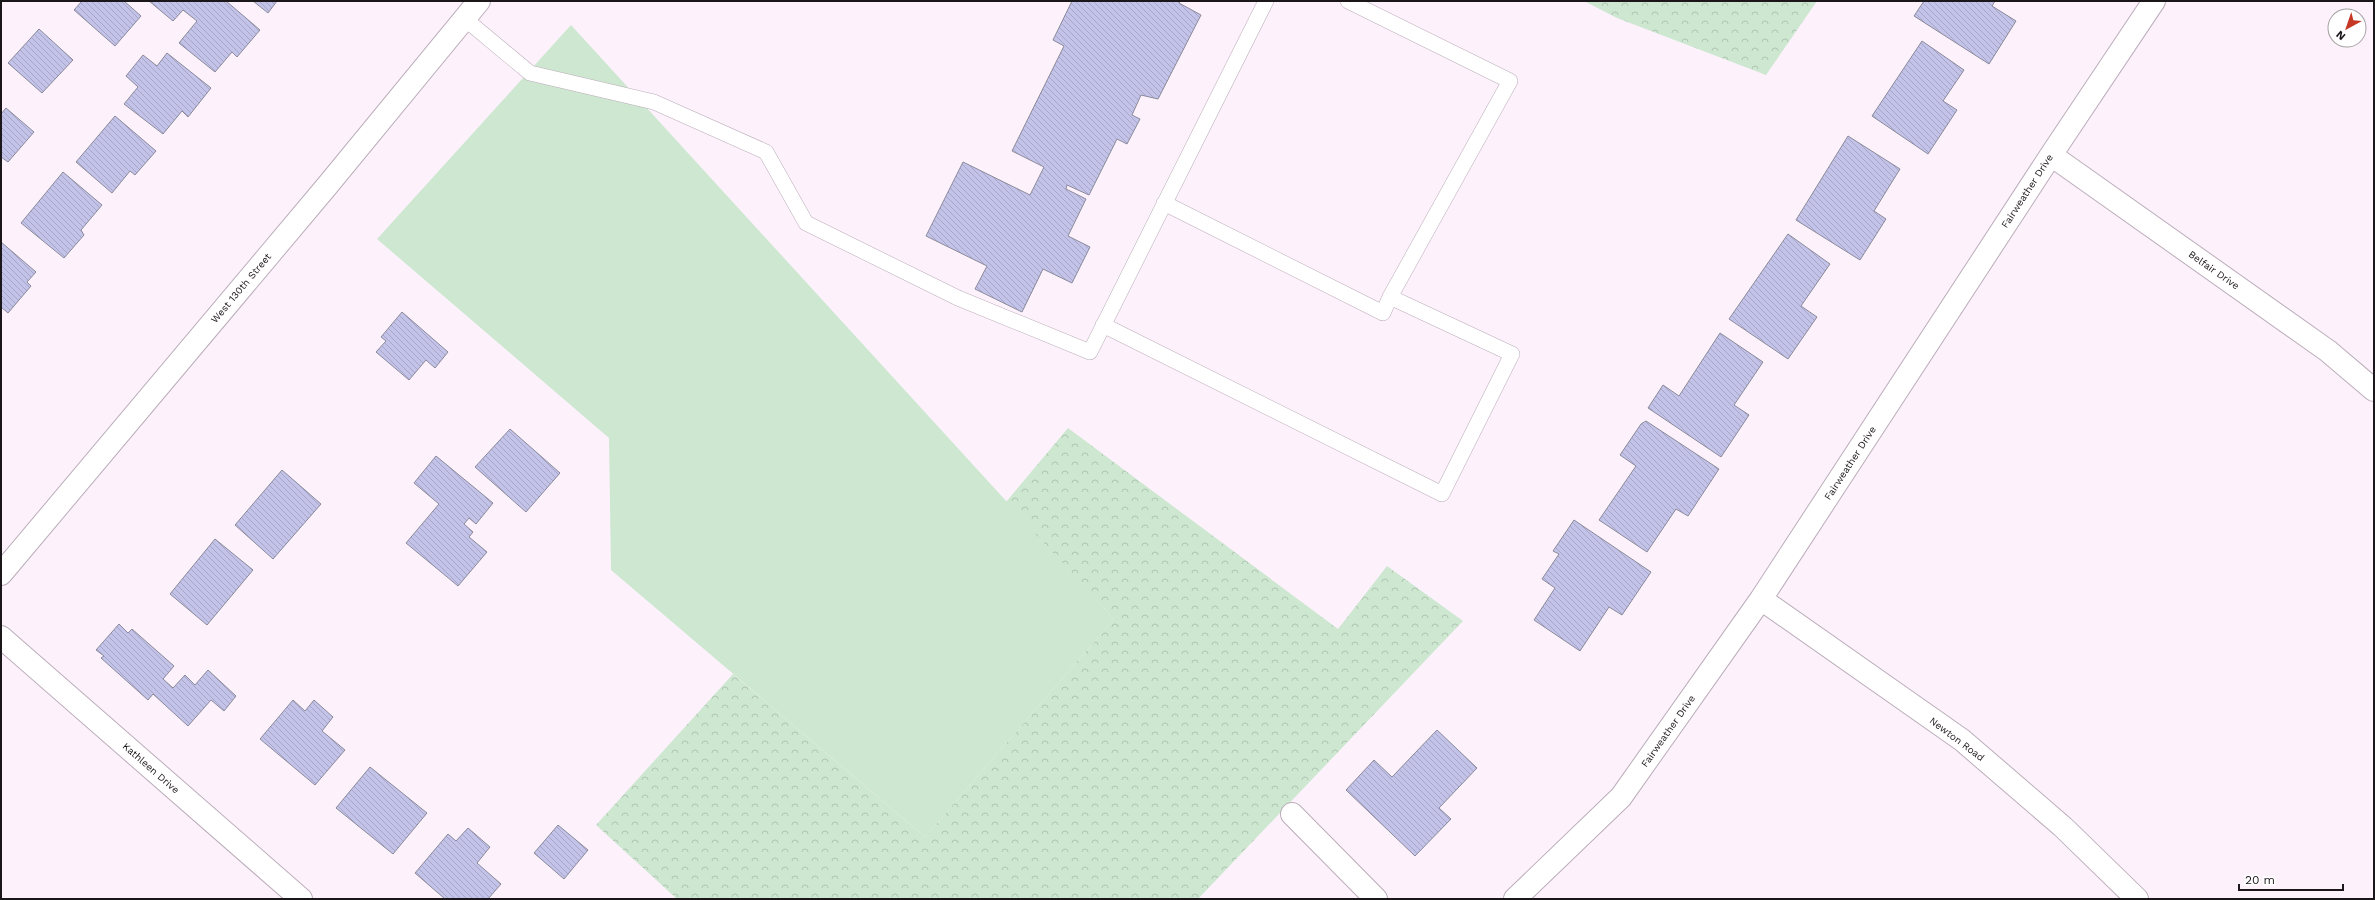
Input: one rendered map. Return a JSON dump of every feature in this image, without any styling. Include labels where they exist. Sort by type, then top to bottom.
[{"type":"street","name":"West 130th Street","points":[[1,574],[479,1]]},
{"type":"street","name":"Fairweather Drive","points":[[1515,899],[1621,797],[1761,600],[2051,155],[2154,1]]},
{"type":"street","name":"Belfair Drive","points":[[2051,155],[2328,351],[2374,390]]},
{"type":"street","name":"Newton Road","points":[[1761,600],[1962,740],[2063,826],[2137,899]]},
{"type":"street","name":"Kathleen Drive","points":[[1,636],[301,899]]},
{"type":"street","points":[[1292,814],[1376,899]]},
{"type":"lane","points":[[465,19],[530,73],[654,102],[766,152],[806,223],[958,298],[1090,352],[1266,1]]},
{"type":"lane","points":[[1164,203],[1383,312],[1510,81],[1348,1]]},
{"type":"lane","points":[[1103,325],[1442,494],[1512,354],[1390,297]]},
{"type":"green space","points":[[1584,1],[1817,1],[1766,75],[1617,18]]},
{"type":"green space","points":[[571,25],[1114,619],[925,837],[611,570],[609,438],[377,239]]},
{"type":"green space","points":[[1068,428],[1338,629],[1387,566],[1463,621],[1198,899],[677,899],[596,825],[733,674],[925,837],[1114,619],[1006,502]]},
{"type":"building","points":[[82,1],[124,1],[141,16],[115,46],[74,10]]},
{"type":"building","points":[[149,1],[226,1],[260,30],[237,57],[232,52],[215,72],[179,43],[197,21],[183,10],[173,21]]},
{"type":"building","points":[[253,1],[277,1],[268,13]]},
{"type":"building","points":[[1072,1],[1181,1],[1179,3],[1201,15],[1158,99],[1141,95],[1132,115],[1140,119],[1127,144],[1117,139],[1089,195],[1067,185],[1066,189],[1086,199],[1068,236],[1090,247],[1072,283],[1043,269],[1022,312],[975,289],[987,266],[926,236],[963,162],[1030,195],[1044,167],[1012,151],[1064,46],[1053,40]]},
{"type":"building","points":[[1924,1],[1995,1],[1992,6],[2016,21],[1989,64],[1914,16]]},
{"type":"building","points":[[39,29],[73,60],[42,93],[8,63]]},
{"type":"building","points":[[1922,41],[1964,70],[1943,101],[1957,110],[1928,154],[1872,116]]},
{"type":"building","points":[[167,53],[211,88],[188,117],[182,111],[163,134],[124,104],[138,87],[126,76],[143,55],[157,66]]},
{"type":"building","points":[[6,108],[34,132],[8,162],[1,157],[1,114]]},
{"type":"building","points":[[115,116],[156,151],[135,175],[130,171],[112,193],[76,162]]},
{"type":"building","points":[[1848,136],[1900,169],[1874,211],[1886,219],[1860,260],[1796,220]]},
{"type":"building","points":[[63,172],[102,205],[81,230],[84,235],[64,258],[21,223]]},
{"type":"building","points":[[1788,234],[1830,264],[1801,306],[1817,317],[1788,359],[1729,319]]},
{"type":"building","points":[[1,242],[36,272],[27,282],[31,286],[8,313],[1,307]]},
{"type":"building","points":[[402,312],[448,352],[435,368],[426,360],[409,380],[376,352],[386,341],[381,337]]},
{"type":"building","points":[[1720,333],[1763,362],[1734,405],[1749,415],[1721,457],[1648,408],[1663,385],[1679,396]]},
{"type":"building","points":[[1646,421],[1719,469],[1688,516],[1676,509],[1647,552],[1599,520],[1636,466],[1620,455],[1641,424]]},
{"type":"building","points":[[510,429],[560,473],[526,512],[475,467]]},
{"type":"building","points":[[436,456],[493,503],[476,524],[469,518],[464,524],[473,532],[469,537],[487,552],[458,586],[406,543],[439,504],[414,483]]},
{"type":"building","points":[[282,470],[321,504],[273,559],[235,525]]},
{"type":"building","points":[[1574,520],[1651,572],[1622,615],[1609,607],[1580,651],[1534,620],[1555,588],[1542,579],[1559,554],[1553,551]]},
{"type":"building","points":[[215,539],[253,570],[207,625],[170,594]]},
{"type":"building","points":[[119,624],[128,633],[132,629],[174,666],[163,679],[173,688],[185,675],[195,685],[208,670],[236,696],[224,711],[211,700],[188,726],[153,694],[148,700],[101,658],[104,656],[96,650]]},
{"type":"building","points":[[293,700],[305,711],[314,700],[333,717],[322,731],[345,750],[315,785],[260,739]]},
{"type":"building","points":[[1437,730],[1477,768],[1439,808],[1451,819],[1415,856],[1346,790],[1374,760],[1392,777]]},
{"type":"building","points":[[370,767],[427,813],[393,854],[336,808]]},
{"type":"building","points":[[558,825],[588,850],[564,879],[534,853]]},
{"type":"building","points":[[468,828],[490,847],[477,863],[501,884],[488,899],[445,899],[415,873],[448,834],[456,841]]}]
